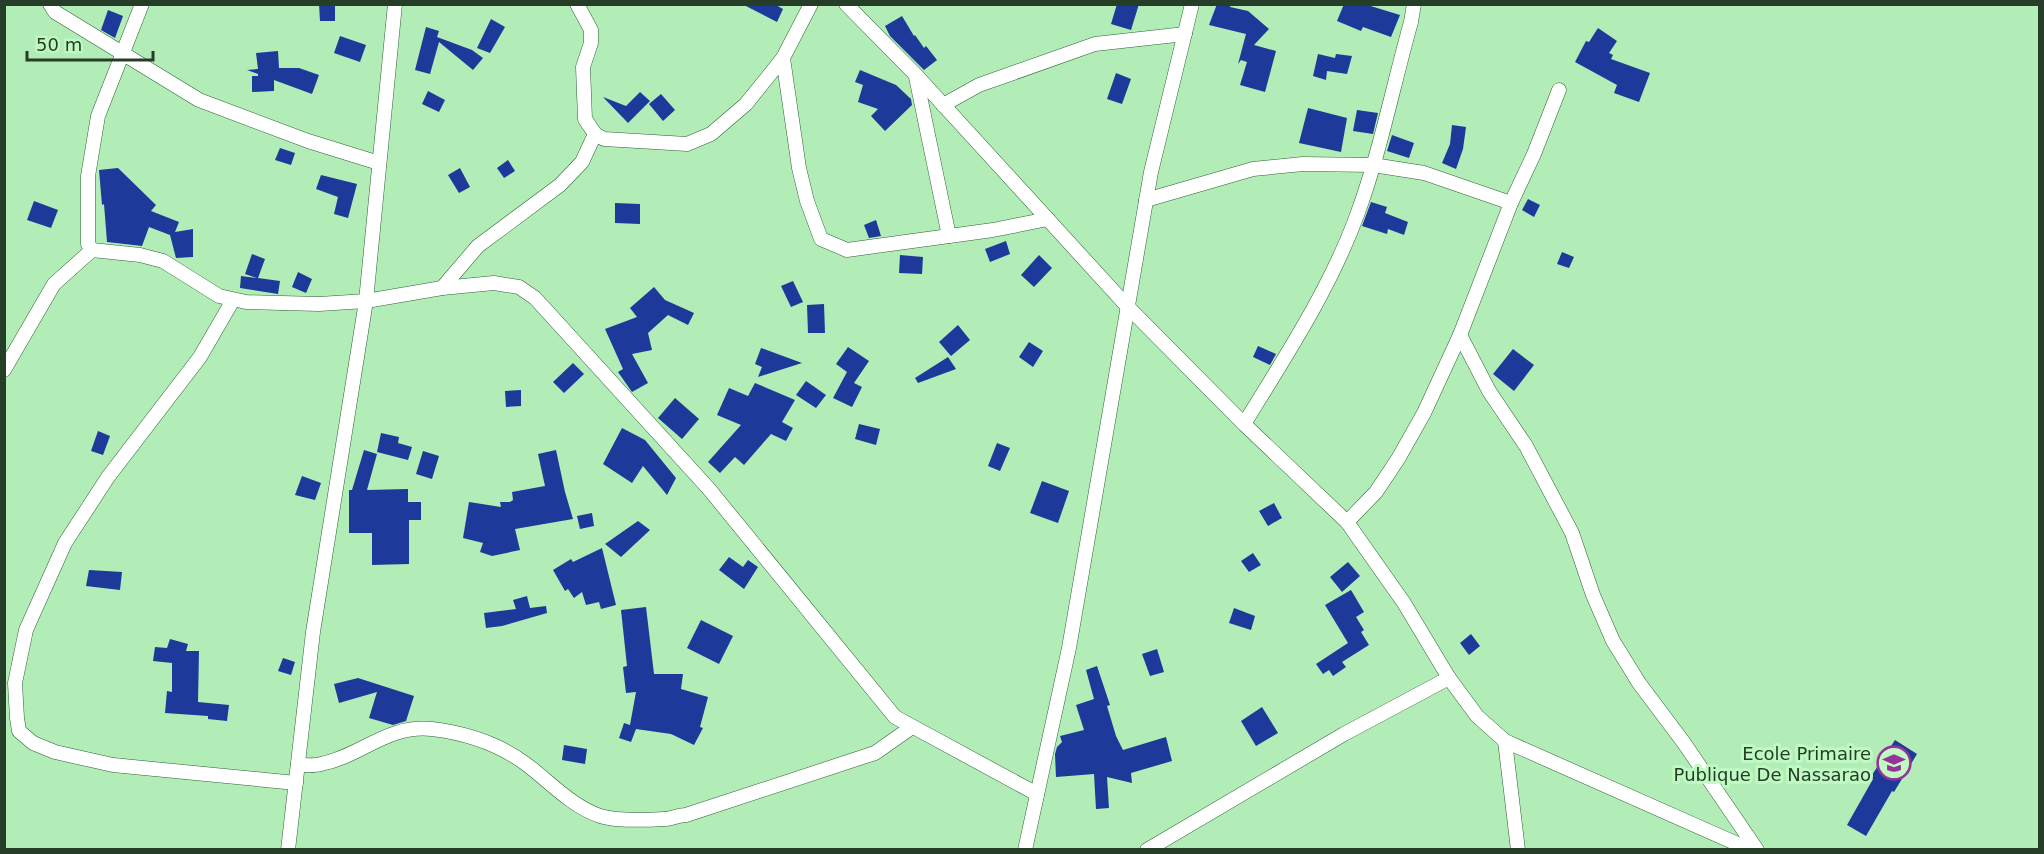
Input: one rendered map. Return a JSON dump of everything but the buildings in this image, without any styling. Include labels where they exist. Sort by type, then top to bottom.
[{"type":"street","points":[[50,4],[55,12],[199,100],[308,141],[379,164]]},
{"type":"street","points":[[92,250],[88,244],[88,176],[98,117],[142,4]]},
{"type":"street","points":[[288,849],[314,632],[366,302],[395,4]]},
{"type":"street","points":[[577,4],[591,30],[591,43],[583,67],[584,102],[585,119],[595,134],[604,139],[687,144],[711,135],[746,104],[783,58],[811,4]]},
{"type":"street","points":[[846,4],[916,75],[1127,306],[1244,424],[1347,522],[1404,603],[1449,678],[1476,716],[1505,741],[1751,849]]},
{"type":"street","points":[[1025,849],[1069,648],[1146,200],[1192,4]]},
{"type":"street","points":[[1244,424],[1334,270],[1357,215],[1373,165],[1414,4]]},
{"type":"street","points":[[943,105],[979,85],[1095,44],[1185,34]]},
{"type":"street","points":[[783,58],[798,168],[821,239],[847,250],[950,236],[1048,219]]},
{"type":"street","points":[[916,75],[950,236]]},
{"type":"street","points":[[1347,522],[1376,492],[1424,413],[1460,335],[1511,203],[1534,154],[1559,90]]},
{"type":"street","points":[[442,288],[478,246],[560,185],[582,162],[595,134]]},
{"type":"street","points":[[1146,200],[1253,169],[1303,164],[1373,165],[1424,173],[1511,203]]},
{"type":"street","points":[[4,370],[54,284],[92,250],[140,255],[163,261],[219,296],[233,300],[319,304],[366,302],[442,288],[494,284],[519,287],[535,298],[709,489],[895,717],[1037,794]]},
{"type":"street","points":[[19,731],[15,682],[26,630],[65,543],[108,477],[200,357],[233,300]]},
{"type":"street","points":[[1460,335],[1490,391],[1526,446],[1572,533],[1593,595],[1613,641],[1639,683],[1684,743],[1757,849]]},
{"type":"street","points":[[1147,849],[1344,734],[1449,678]]},
{"type":"street","points":[[298,765],[320,765],[391,734],[416,728],[435,730],[488,742],[508,752],[586,810],[604,817],[667,819],[678,815],[686,816],[875,753],[912,727]]},
{"type":"street","points":[[4,732],[19,731],[33,743],[56,752],[113,765],[296,783]]},
{"type":"street","points":[[1505,741],[1518,849]]},
{"type":"place","name":"Ecole Primaire Publique De Nassarao","points":[[1894,763]]}]
